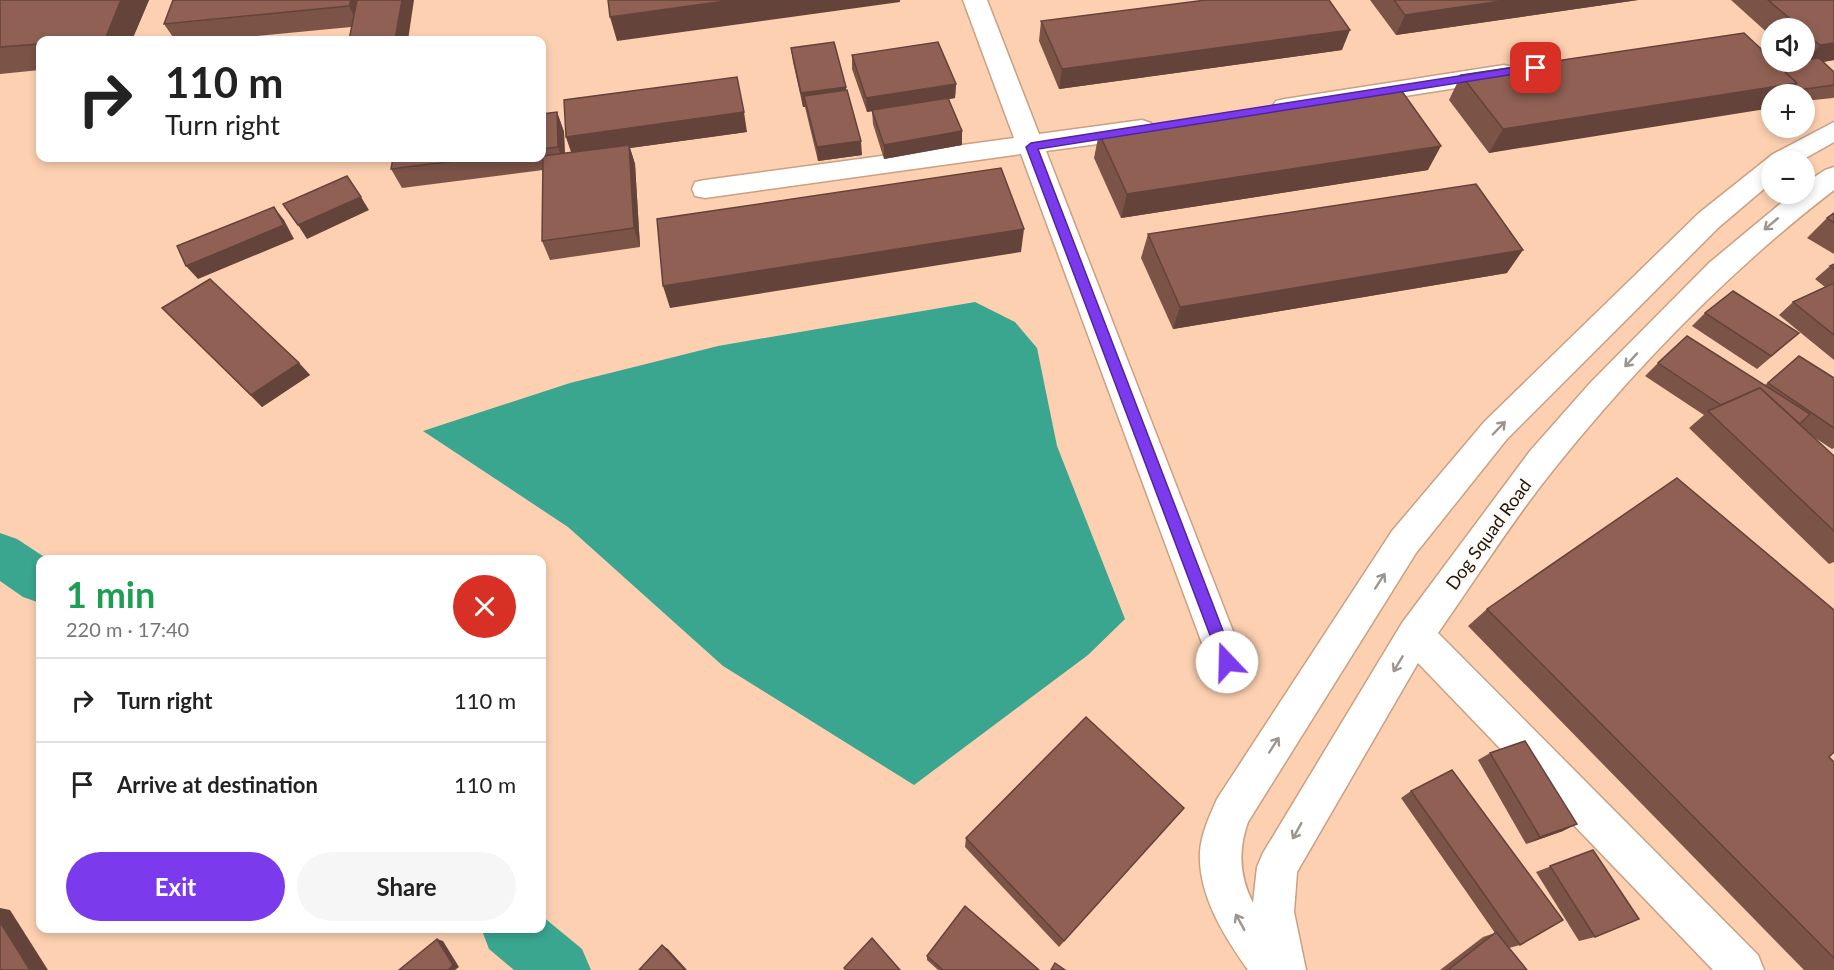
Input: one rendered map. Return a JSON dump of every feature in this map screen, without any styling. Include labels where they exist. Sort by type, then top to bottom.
[{"type":"street","points":[[975,0],[1227,662]]},
{"type":"street","points":[[1264,110],[1533,68]]},
{"type":"street","points":[[705,189],[1031,147],[1160,127]]},
{"type":"street","points":[[1800,150],[1834,131]]},
{"type":"street","points":[[1274,970],[1240,924],[1224,882],[1220,852],[1231,813],[1404,542],[1496,430],[1709,220],[1761,176]]},
{"type":"street","name":"Dog Squad Road","points":[[1285,970],[1273,912],[1277,867],[1415,635],[1541,461],[1602,391],[1719,270],[1772,223],[1834,176]]},
{"type":"street","points":[[1415,635],[1743,970]]},
{"type":"water","points":[[975,302],[1015,322],[1037,348],[1057,446],[1125,619],[1088,655],[914,785],[723,666],[568,527],[423,431],[570,383],[718,346]]},
{"type":"building","points":[[0,0],[121,0],[106,36],[36,36],[36,44],[0,47]]},
{"type":"building","points":[[173,0],[351,0],[349,6],[164,24]]},
{"type":"building","points":[[357,0],[402,0],[396,36],[350,36]]},
{"type":"building","points":[[608,0],[733,0],[610,17]]},
{"type":"building","points":[[1206,0],[1329,0],[1350,30],[1062,69],[1041,21]]},
{"type":"building","points":[[1394,0],[1509,0],[1405,15]]},
{"type":"building","points":[[1768,0],[1834,0],[1834,43],[1820,45],[1815,41],[1815,18],[1789,18]]},
{"type":"building","points":[[1744,33],[1761,49],[1761,72],[1785,72],[1797,83],[1761,84],[1761,89],[1503,129],[1461,75]]},
{"type":"building","points":[[834,42],[846,87],[801,93],[791,48]]},
{"type":"building","points":[[938,42],[956,84],[866,98],[852,55]]},
{"type":"building","points":[[1819,58],[1834,72],[1834,85],[1815,88],[1815,84],[1796,84],[1785,72],[1815,72],[1815,59]]},
{"type":"building","points":[[737,77],[744,112],[566,137],[564,100]]},
{"type":"building","points":[[847,90],[861,141],[817,147],[804,96]]},
{"type":"building","points":[[1401,90],[1441,146],[1127,194],[1099,133]]},
{"type":"building","points":[[948,98],[962,131],[884,145],[872,110]]},
{"type":"building","points":[[557,112],[558,147],[546,148],[546,113]]},
{"type":"building","points":[[629,145],[634,228],[542,241],[543,162],[546,162],[546,156]]},
{"type":"building","points":[[392,162],[447,162],[391,169]]},
{"type":"building","points":[[1001,168],[1024,229],[663,286],[657,219]]},
{"type":"building","points":[[347,176],[361,197],[298,225],[283,204]]},
{"type":"building","points":[[1476,184],[1523,250],[1180,307],[1148,234]]},
{"type":"building","points":[[274,207],[284,225],[186,266],[177,246]]},
{"type":"building","points":[[1834,213],[1834,223],[1827,218]]},
{"type":"building","points":[[210,279],[299,363],[251,395],[162,308]]},
{"type":"building","points":[[1834,283],[1834,335],[1793,302]]},
{"type":"building","points":[[1733,291],[1799,333],[1771,356],[1705,313]]},
{"type":"building","points":[[1687,336],[1810,414],[1800,424],[1760,388],[1721,405],[1658,363]]},
{"type":"building","points":[[1799,356],[1834,378],[1834,428],[1768,383]]},
{"type":"building","points":[[1760,388],[1834,456],[1834,531],[1708,411]]},
{"type":"building","points":[[1677,478],[1834,610],[1834,752],[1829,757],[1834,762],[1834,958],[1487,609]]},
{"type":"building","points":[[1086,717],[1184,808],[1064,941],[966,838]]},
{"type":"building","points":[[1525,741],[1577,824],[1540,837],[1490,753]]},
{"type":"building","points":[[1452,770],[1563,920],[1520,945],[1411,791]]},
{"type":"building","points":[[1593,850],[1639,919],[1595,937],[1550,866]]},
{"type":"building","points":[[965,906],[1039,970],[943,970],[927,956]]},
{"type":"building","points":[[0,922],[30,970],[0,970]]},
{"type":"building","points":[[1496,932],[1527,970],[1448,970]]},
{"type":"building","points":[[872,938],[900,970],[846,970],[844,968]]},
{"type":"building","points":[[437,939],[453,965],[448,970],[399,970]]},
{"type":"building","points":[[662,945],[685,970],[639,970]]},
{"type":"building","points":[[1055,963],[1065,970],[1051,970]]},
{"type":"waterway","points":[[0,554],[36,578]]},
{"type":"waterway","points":[[516,933],[561,970]]},
{"type":"route","points":[[1227,662],[1031,147],[1536,68]]}]
